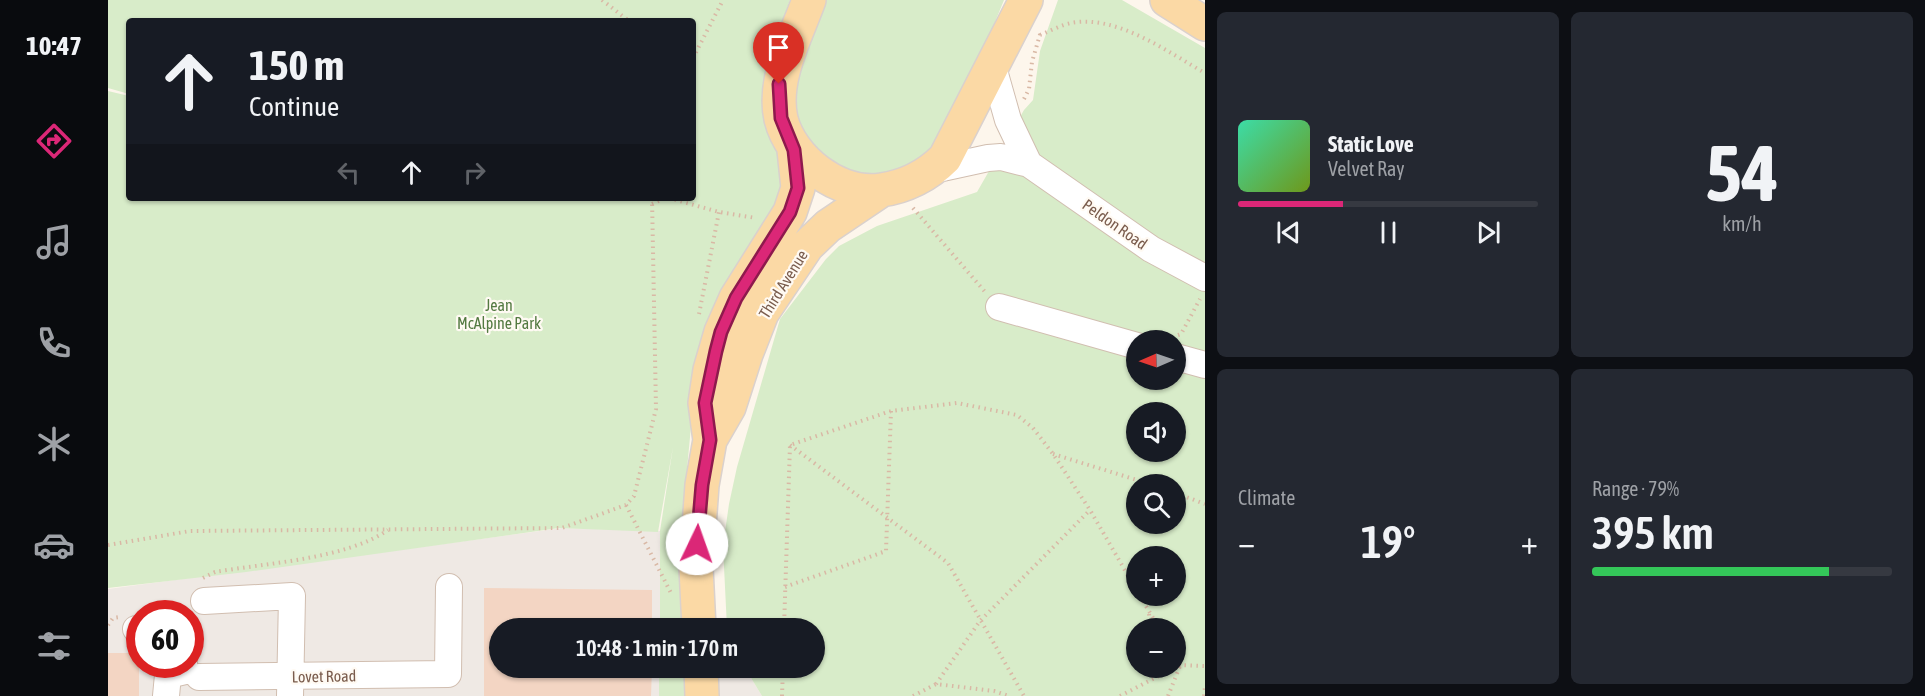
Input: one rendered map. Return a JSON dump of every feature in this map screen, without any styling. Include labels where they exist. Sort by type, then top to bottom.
[{"type":"main road","points":[[809,0],[779,84],[781,118],[794,150],[822,175],[848,186],[880,190],[907,182],[933,170],[945,158],[993,67],[1034,13]]},
{"type":"main road","points":[[1167,0],[1205,24]]},
{"type":"main road","name":"Third Avenue","points":[[698,618],[696,568],[698,521],[710,440],[705,403],[710,370],[721,332],[736,298],[790,212],[798,188],[794,150]]},
{"type":"main road","name":"Third Avenue","points":[[710,440],[729,407],[762,314],[807,246],[828,226],[880,190]]},
{"type":"main road","points":[[701,678],[702,696]]},
{"type":"street","name":"Peldon Road","points":[[993,67],[1008,120],[1029,164]]},
{"type":"street","name":"Peldon Road","points":[[933,170],[1001,157],[1029,164],[1151,249],[1205,278]]},
{"type":"street","points":[[999,307],[1126,343]]},
{"type":"street","points":[[1186,354],[1205,365]]},
{"type":"street","name":"Lovet Road","points":[[204,673],[291,686],[403,686],[448,674],[449,587]]},
{"type":"street","points":[[202,590],[292,596],[291,686]]},
{"type":"street","name":"Lovet Road","points":[[166,696],[168,678]]},
{"type":"path","points":[[602,0],[625,18]]},
{"type":"path","points":[[696,52],[723,0]]},
{"type":"path","points":[[1021,105],[1029,89],[1032,62],[1039,35],[1034,13]]},
{"type":"path","points":[[1039,35],[1071,23],[1095,22],[1131,32],[1205,73]]},
{"type":"path","points":[[108,545],[190,531],[562,528],[626,505],[634,496],[656,409],[652,201]]},
{"type":"path","points":[[680,201],[718,212],[761,219]]},
{"type":"path","points":[[911,205],[999,307]]},
{"type":"path","points":[[1183,330],[1205,290]]},
{"type":"path","points":[[790,445],[891,411],[957,403],[1017,415],[1033,428],[1053,454],[1090,510],[1126,572]]},
{"type":"path","points":[[785,587],[886,550],[891,411]]},
{"type":"path","points":[[790,445],[948,563],[1024,696]]},
{"type":"path","points":[[784,618],[790,445]]},
{"type":"path","points":[[1053,454],[1126,477]]},
{"type":"path","points":[[1186,497],[1205,504]]},
{"type":"path","points":[[626,505],[676,601]]},
{"type":"path","points":[[913,696],[936,684],[980,621],[1090,510]]},
{"type":"path","points":[[202,590],[215,572],[346,551],[374,540],[388,530]]},
{"type":"path","points":[[1146,606],[1153,618]]},
{"type":"path","points":[[1149,611],[1150,618]]},
{"type":"path","points":[[1186,665],[1205,666]]},
{"type":"path","points":[[782,696],[783,678]]},
{"type":"path","points":[[1120,696],[1156,678]]},
{"type":"path","points":[[1168,696],[1175,678]]},
{"type":"path","points":[[936,684],[994,691],[1009,696]]},
{"type":"path","points":[[1204,696],[1205,686]]},
{"type":"shaded area","points":[[562,528],[660,531],[717,618],[489,618],[489,678],[751,678],[762,696],[108,696],[108,589]]},
{"type":"green space","name":"Jean McAlpine Park","points":[[108,0],[790,0],[766,66],[766,121],[785,172],[785,198],[693,405],[686,480],[683,561],[685,618],[660,618],[660,531],[673,447],[658,532],[559,528],[246,572],[108,588],[108,91],[126,95],[126,201],[696,201],[696,18],[126,18],[126,93],[108,88]]},
{"type":"green space","points":[[823,0],[1004,0],[947,139],[929,155],[874,179],[813,156],[794,116],[791,78]]},
{"type":"green space","points":[[1058,0],[1122,0],[1205,48],[1205,696],[762,696],[751,678],[825,678],[825,618],[727,618],[723,546],[729,504],[737,467],[780,319],[826,259],[839,246],[877,226],[977,192],[1024,110],[1033,100],[1040,51]]},
{"type":"green space","points":[[659,678],[686,678],[686,696],[659,696]]},
{"type":"building","points":[[484,588],[652,590],[652,618],[489,618],[489,678],[652,678],[651,696],[484,696]]},
{"type":"building","points":[[108,653],[126,653],[126,678],[139,678],[139,696],[108,696]]},
{"type":"route","points":[[697,544],[702,485],[710,440],[705,403],[710,370],[721,332],[736,298],[790,212],[798,188],[794,150],[781,118],[779,84]]}]
